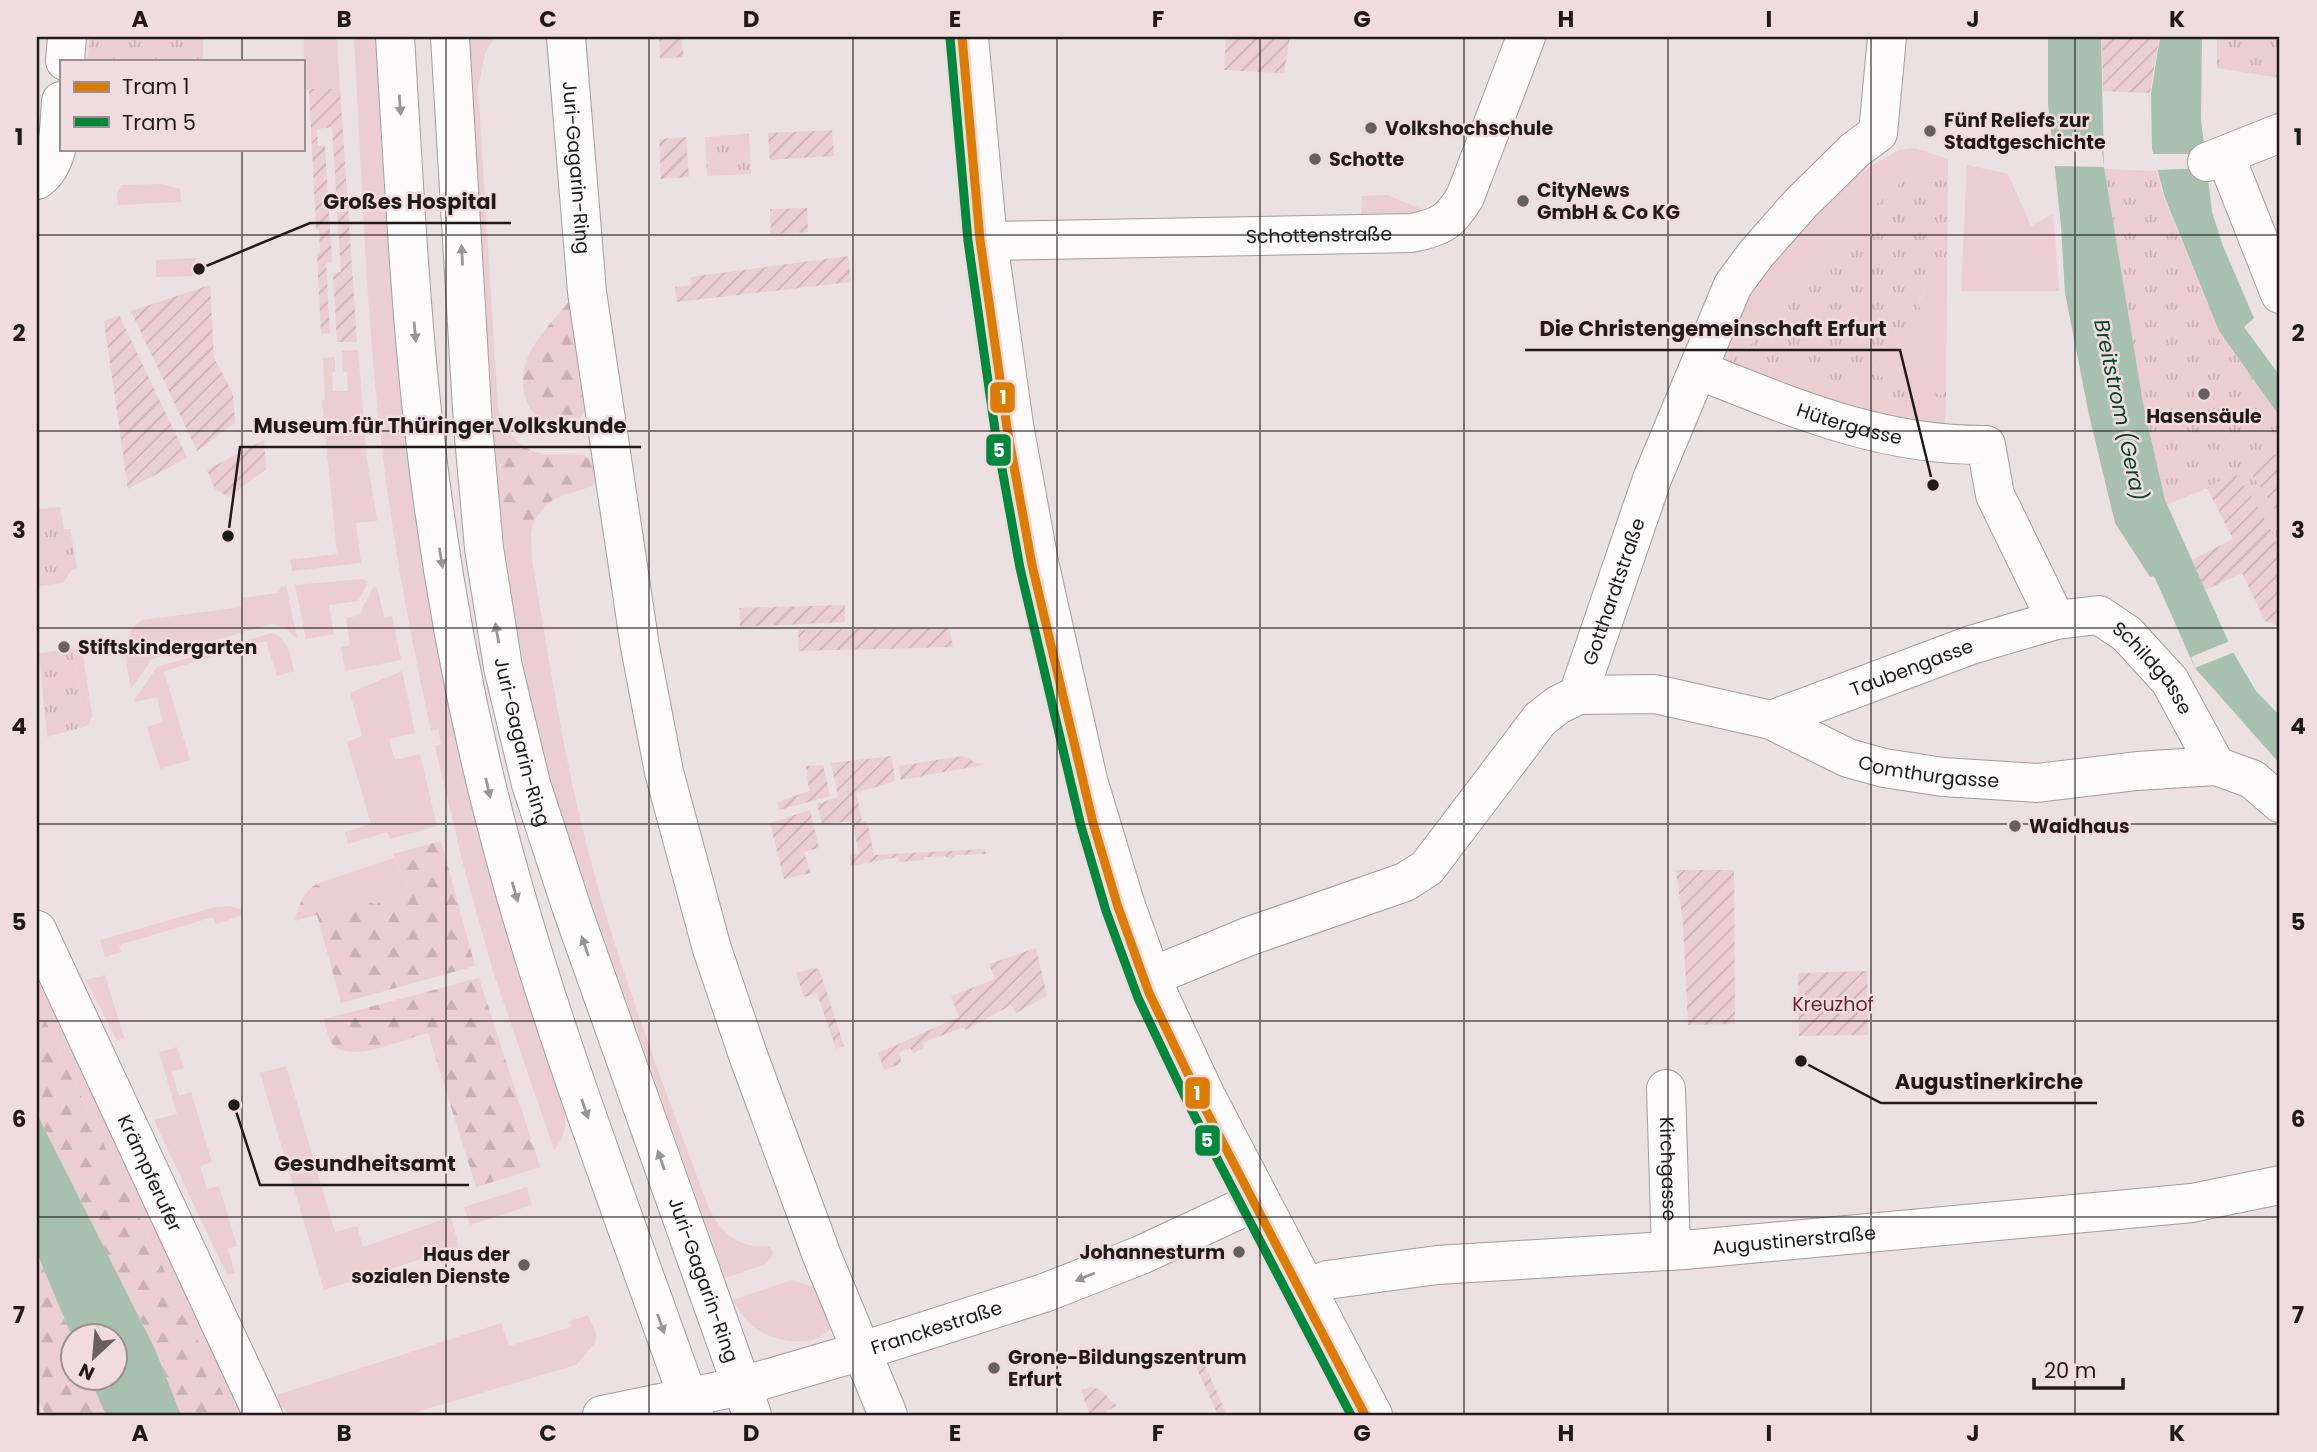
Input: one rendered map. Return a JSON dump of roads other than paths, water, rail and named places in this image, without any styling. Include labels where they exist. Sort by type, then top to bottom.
[{"type":"street","points":[[65,60],[67,37]]},
{"type":"street","points":[[396,37],[423,418],[436,521],[459,661],[497,827],[531,945],[573,1075],[691,1407]]},
{"type":"street","name":"Juri-Gagarin-Ring","points":[[450,37],[473,426],[484,548],[503,667],[531,785],[572,909],[747,1401]]},
{"type":"street","name":"Juri-Gagarin-Ring","points":[[566,37],[587,292],[640,648],[664,772],[715,957],[748,1055],[822,1256],[888,1415]]},
{"type":"street","points":[[969,37],[988,241],[1014,425],[1039,562],[1088,780],[1125,903],[1151,977],[1206,1096],[1373,1415]]},
{"type":"street","name":"Schottenstraße","points":[[988,241],[1412,233],[1434,228],[1449,219],[1465,197],[1526,37]]},
{"type":"street","name":"Gotthardtstraße","points":[[1578,695],[1652,479],[1733,285],[1801,203],[1855,150],[1878,133],[1888,37]]},
{"type":"street","points":[[37,180],[45,173],[54,157],[60,109]]},
{"type":"street","points":[[2280,133],[2216,158],[2280,294]]},
{"type":"street","name":"Hütergasse","points":[[1698,370],[1806,413],[1867,432],[1951,445],[1986,445],[1995,495],[2056,620]]},
{"type":"street","name":"Schildgasse","points":[[2056,620],[2099,615],[2127,634],[2170,681],[2216,766]]},
{"type":"street","name":"Taubengasse","points":[[1771,720],[1971,646],[2056,620]]},
{"type":"street","name":"Comthurgasse","points":[[1578,695],[1655,694],[1771,720],[1848,758],[1884,768],[1943,777],[2036,783],[2137,771],[2216,766],[2252,779],[2280,803]]},
{"type":"street","points":[[1151,977],[1224,946],[1418,876],[1441,852],[1540,719],[1558,705],[1578,695]]},
{"type":"street","name":"Krämpferufer","points":[[37,930],[263,1415]]},
{"type":"street","name":"Kirchgasse","points":[[1666,1089],[1671,1251]]},
{"type":"street","name":"Augustinerstraße","points":[[1308,1289],[1327,1280],[1437,1265],[1671,1251],[2192,1203],[2280,1185]]},
{"type":"street","name":"Franckestraße","points":[[602,1415],[747,1401],[862,1351],[1051,1291],[1141,1255],[1259,1200]]},
{"type":"water","name":"Breitstrom (Gera)","points":[[2048,37],[2101,37],[2104,167],[2143,403],[2165,500],[2234,654],[2256,691],[2280,716],[2280,764],[2195,668],[2155,578],[2150,577],[2115,523],[2089,415],[2065,293],[2048,104]]},
{"type":"water","points":[[2160,37],[2202,37],[2201,119],[2212,212],[2223,246],[2254,318],[2244,327],[2280,376],[2280,417],[2219,331],[2165,198],[2152,149],[2151,94]]},
{"type":"water","points":[[37,1114],[155,1349],[181,1415],[106,1415],[96,1392],[130,1392],[130,1322],[66,1322],[37,1253]]},
{"type":"tram line","name":"1","points":[[962,37],[980,240],[1007,428],[1032,565],[1093,823],[1118,907],[1149,993],[1200,1099],[1365,1415]]},
{"type":"tram line","name":"5","points":[[950,38],[968,241],[995,430],[1020,568],[1081,826],[1106,911],[1138,998],[1189,1105],[1351,1415]]},
{"type":"place","name":"Volkshochschule","points":[[1371,128]]},
{"type":"place","name":"Fünf Reliefs zur Stadtgeschichte","points":[[1930,131]]},
{"type":"place","name":"Schotte","points":[[1315,159]]},
{"type":"place","name":"CityNews GmbH & Co KG","points":[[1523,201]]},
{"type":"place","name":"Großes Hospital","points":[[199,269]]},
{"type":"place","name":"Hasensäule","points":[[2204,394]]},
{"type":"place","name":"Die Christengemeinschaft Erfurt","points":[[1933,485]]},
{"type":"place","name":"Museum für Thüringer Volkskunde","points":[[228,536]]},
{"type":"place","name":"Stiftskindergarten","points":[[64,647]]},
{"type":"place","name":"Waidhaus","points":[[2015,826]]},
{"type":"place","name":"Augustinerkirche","points":[[1801,1061]]},
{"type":"place","name":"Gesundheitsamt","points":[[234,1105]]},
{"type":"place","name":"Johannesturm","points":[[1239,1252]]},
{"type":"place","name":"Haus der sozialen Dienste","points":[[524,1265]]},
{"type":"place","name":"Grone-Bildungszentrum Erfurt","points":[[994,1368]]},
{"type":"park label","name":"Kreuzhof","points":[[1833,1004]]}]
